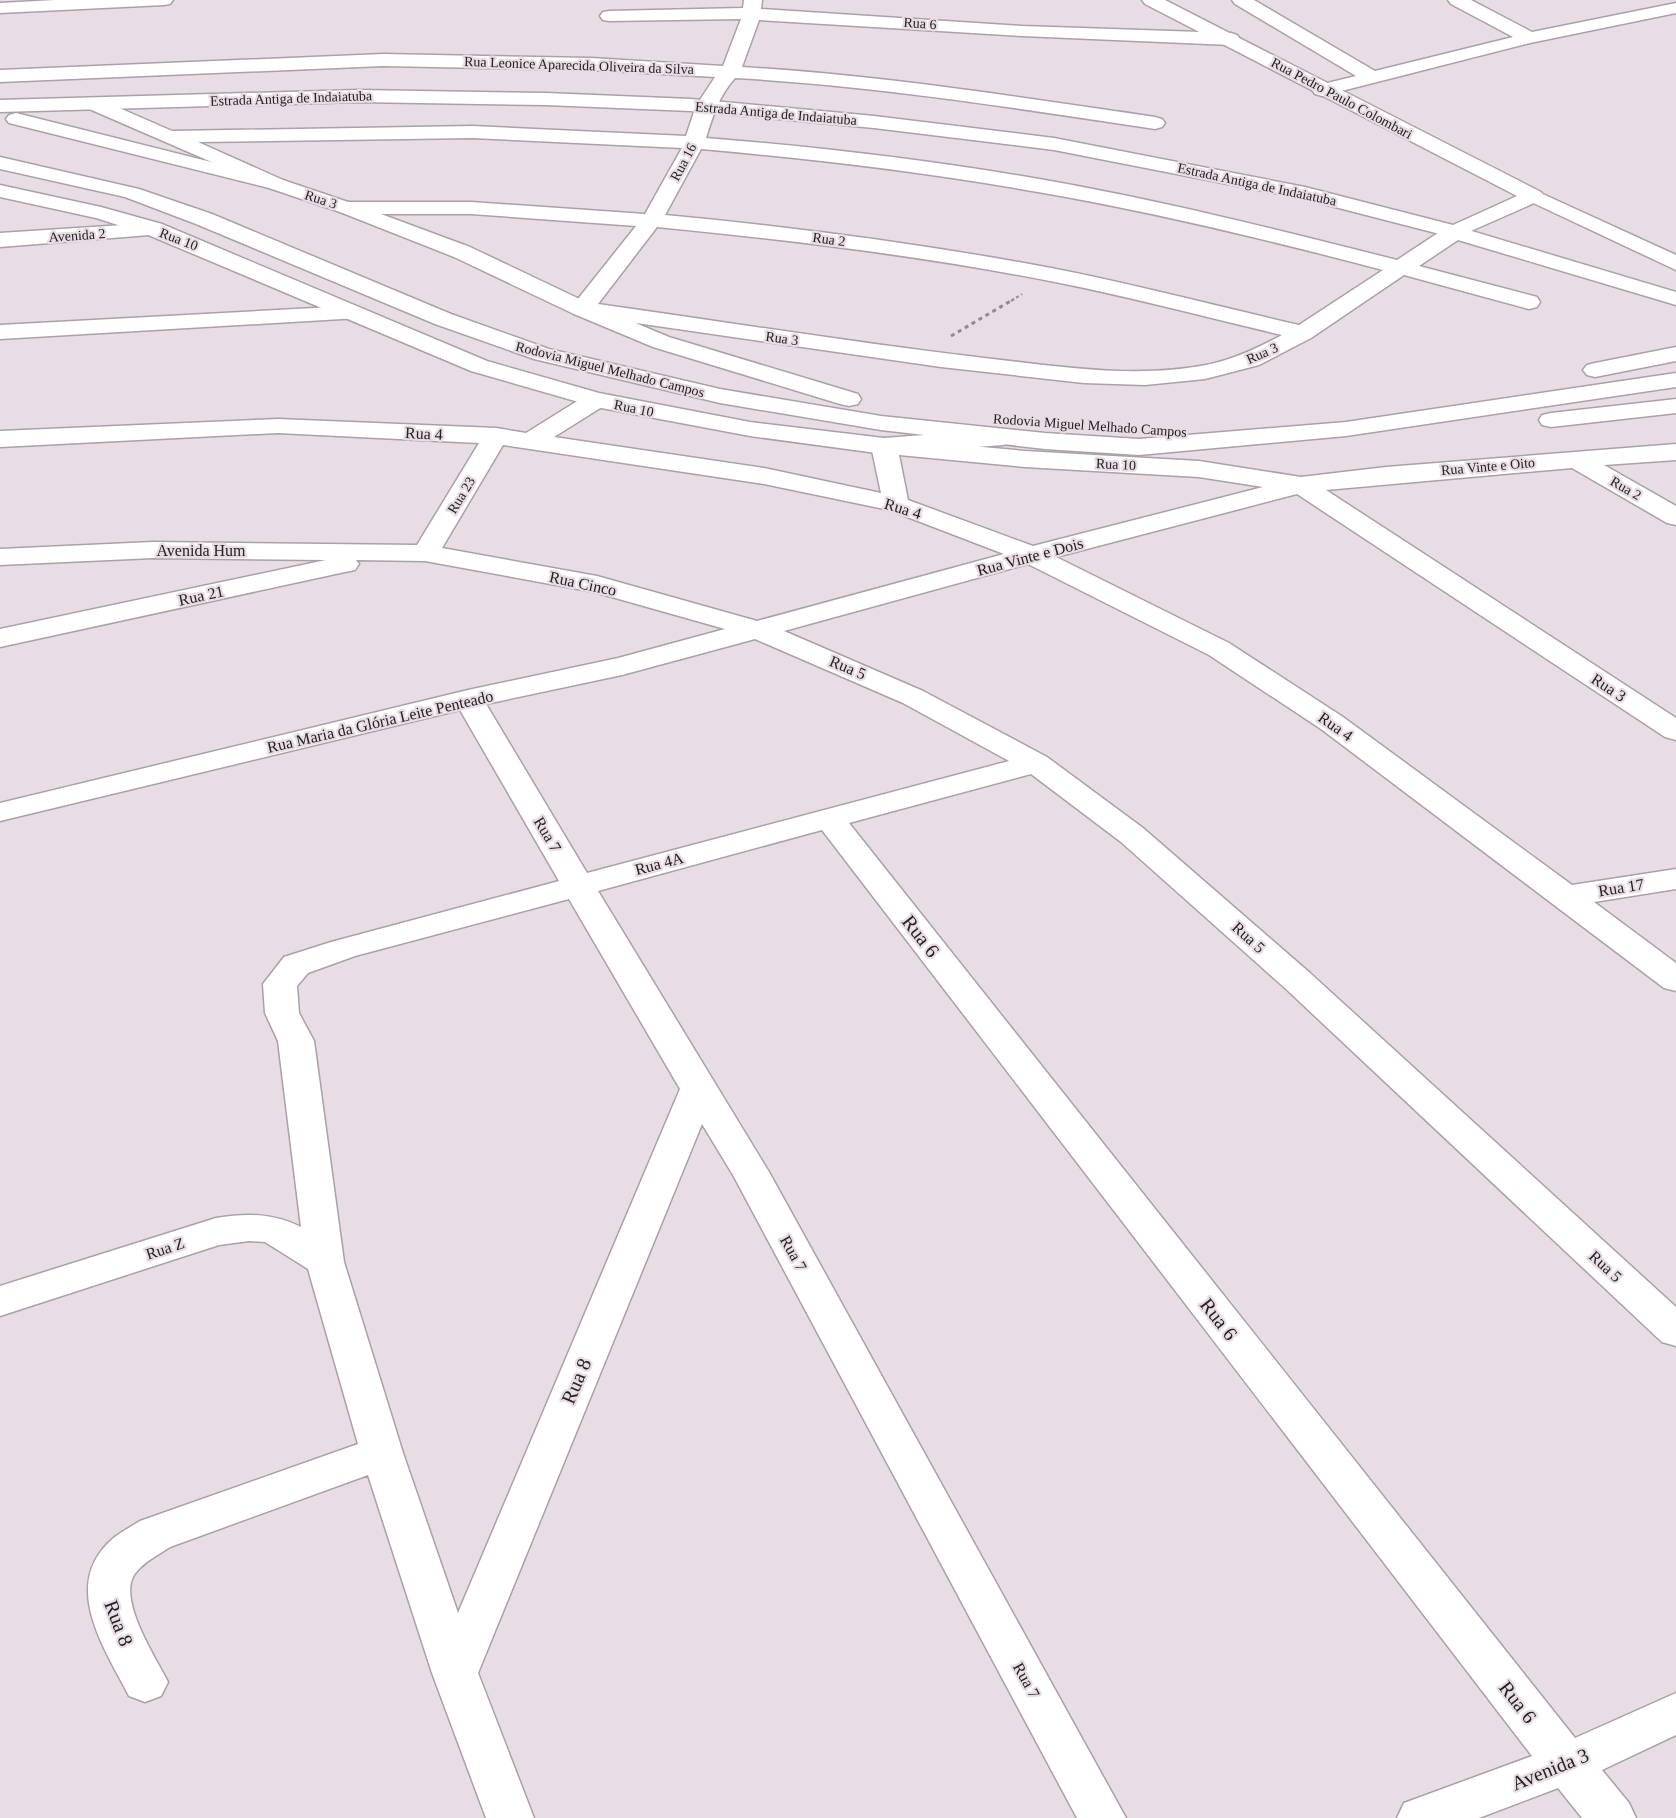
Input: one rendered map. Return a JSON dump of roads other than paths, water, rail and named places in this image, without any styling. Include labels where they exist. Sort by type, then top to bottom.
[{"type":"main road","points":[[0,8],[164,0]]},
{"type":"main road","name":"Rua Pedro Paulo Colombari","points":[[1151,0],[1231,39],[1322,90],[1534,196],[1676,263]]},
{"type":"main road","points":[[1241,0],[1372,77]]},
{"type":"main road","points":[[1457,0],[1530,38]]},
{"type":"main road","name":"Rua 6","points":[[609,16],[752,7],[1022,31],[1231,39]]},
{"type":"main road","name":"Rua 16","points":[[582,309],[652,220],[694,144],[706,106],[715,89],[731,71],[752,7]]},
{"type":"main road","points":[[1322,90],[1530,38],[1676,8]]},
{"type":"main road","name":"Rua Leonice Aparecida Oliveira da Silva","points":[[0,76],[383,60],[591,64],[731,71],[941,91],[1155,123]]},
{"type":"main road","name":"Estrada Antiga de Indaiatuba","points":[[0,106],[369,96],[546,99],[706,106],[874,123],[1054,144],[1305,193],[1455,232],[1674,299]]},
{"type":"main road","name":"Rua 3","points":[[94,105],[276,184],[347,207],[462,252],[582,309],[914,357],[1106,376],[1200,374],[1236,365],[1264,354],[1303,333],[1455,232]]},
{"type":"main road","points":[[0,115],[49,125],[276,184]]},
{"type":"main road","name":"Rua 3","points":[[169,137],[445,132],[516,134],[694,144],[859,159],[989,177],[1197,217],[1402,267],[1529,302]]},
{"type":"main road","points":[[0,147],[138,176],[195,194],[272,225]]},
{"type":"main road","name":"Rodovia Miguel Melhado Campos","points":[[0,163],[90,182],[193,215],[443,319],[542,354],[664,384],[806,411],[1003,437],[1139,447],[1367,426],[1676,380]]},
{"type":"main road","name":"Rua 10","points":[[0,191],[101,213],[154,230],[479,366],[596,400],[731,426],[884,446],[1025,459],[1199,469],[1301,485]]},
{"type":"main road","points":[[1455,232],[1534,196]]},
{"type":"main road","name":"Rua 2","points":[[347,207],[453,208],[739,227],[844,241],[1054,275],[1303,333]]},
{"type":"main road","name":"Avenida 2","points":[[0,240],[154,230]]},
{"type":"main road","points":[[582,309],[661,342],[849,399]]},
{"type":"main road","points":[[0,332],[351,313]]},
{"type":"main road","name":"Rodovia Miguel Melhado Campos","points":[[594,345],[709,373],[849,399],[947,414],[1248,437]]},
{"type":"main road","points":[[1113,428],[1329,416],[1434,402],[1676,354]]},
{"type":"main road","points":[[532,440],[596,400]]},
{"type":"main road","points":[[1139,447],[1272,446],[1383,439],[1676,406]]},
{"type":"main road","name":"Rua 4","points":[[0,439],[278,426],[496,436],[764,476],[896,504],[1031,555],[1219,649],[1332,723],[1676,980]]},
{"type":"main road","name":"Rua 23","points":[[414,552],[496,436]]},
{"type":"main road","points":[[896,504],[884,446],[1003,437]]},
{"type":"main road","name":"Rua Vinte e Oito","points":[[1301,485],[1386,475],[1676,452]]},
{"type":"main road","name":"Rua 2","points":[[1575,459],[1676,517]]},
{"type":"main road","name":"Rua 3","points":[[1301,485],[1676,731]]},
{"type":"main road","name":"Rua Vinte e Dois","points":[[759,630],[1031,555],[1301,485]]},
{"type":"main road","name":"Avenida Hum","points":[[0,557],[153,550],[414,552]]},
{"type":"main road","name":"Rua Cinco","points":[[414,552],[597,584],[759,630]]},
{"type":"main road","name":"Rua 21","points":[[0,638],[414,552]]},
{"type":"main road","name":"Rua Maria da Glória Leite Penteado","points":[[0,812],[468,699],[622,666],[759,630]]},
{"type":"main road","name":"Rua 5","points":[[759,630],[913,697],[1036,763],[1132,835],[1213,904],[1676,1331]]},
{"type":"main road","name":"Rua 7","points":[[468,699],[698,1089],[750,1172],[1102,1818]]},
{"type":"main road","name":"Rua 4A","points":[[325,1262],[296,1041],[282,1013],[279,997],[280,984],[296,965],[578,885],[1036,763]]},
{"type":"main road","name":"Rua 6","points":[[829,818],[1567,1764],[1612,1818]]},
{"type":"main road","name":"Rua 17","points":[[1566,896],[1676,879]]},
{"type":"main road","name":"Rua 8","points":[[455,1673],[698,1089]]},
{"type":"main road","name":"Rua Z","points":[[0,1301],[238,1227],[258,1226],[276,1231],[302,1245],[325,1262]]},
{"type":"main road","points":[[325,1262],[382,1453],[455,1673],[510,1818]]},
{"type":"main road","name":"Rua 8","points":[[145,1682],[117,1625],[107,1597],[110,1579],[126,1552],[155,1534],[382,1453]]},
{"type":"main road","name":"Avenida 3","points":[[1421,1818],[1567,1764],[1676,1713]]}]
